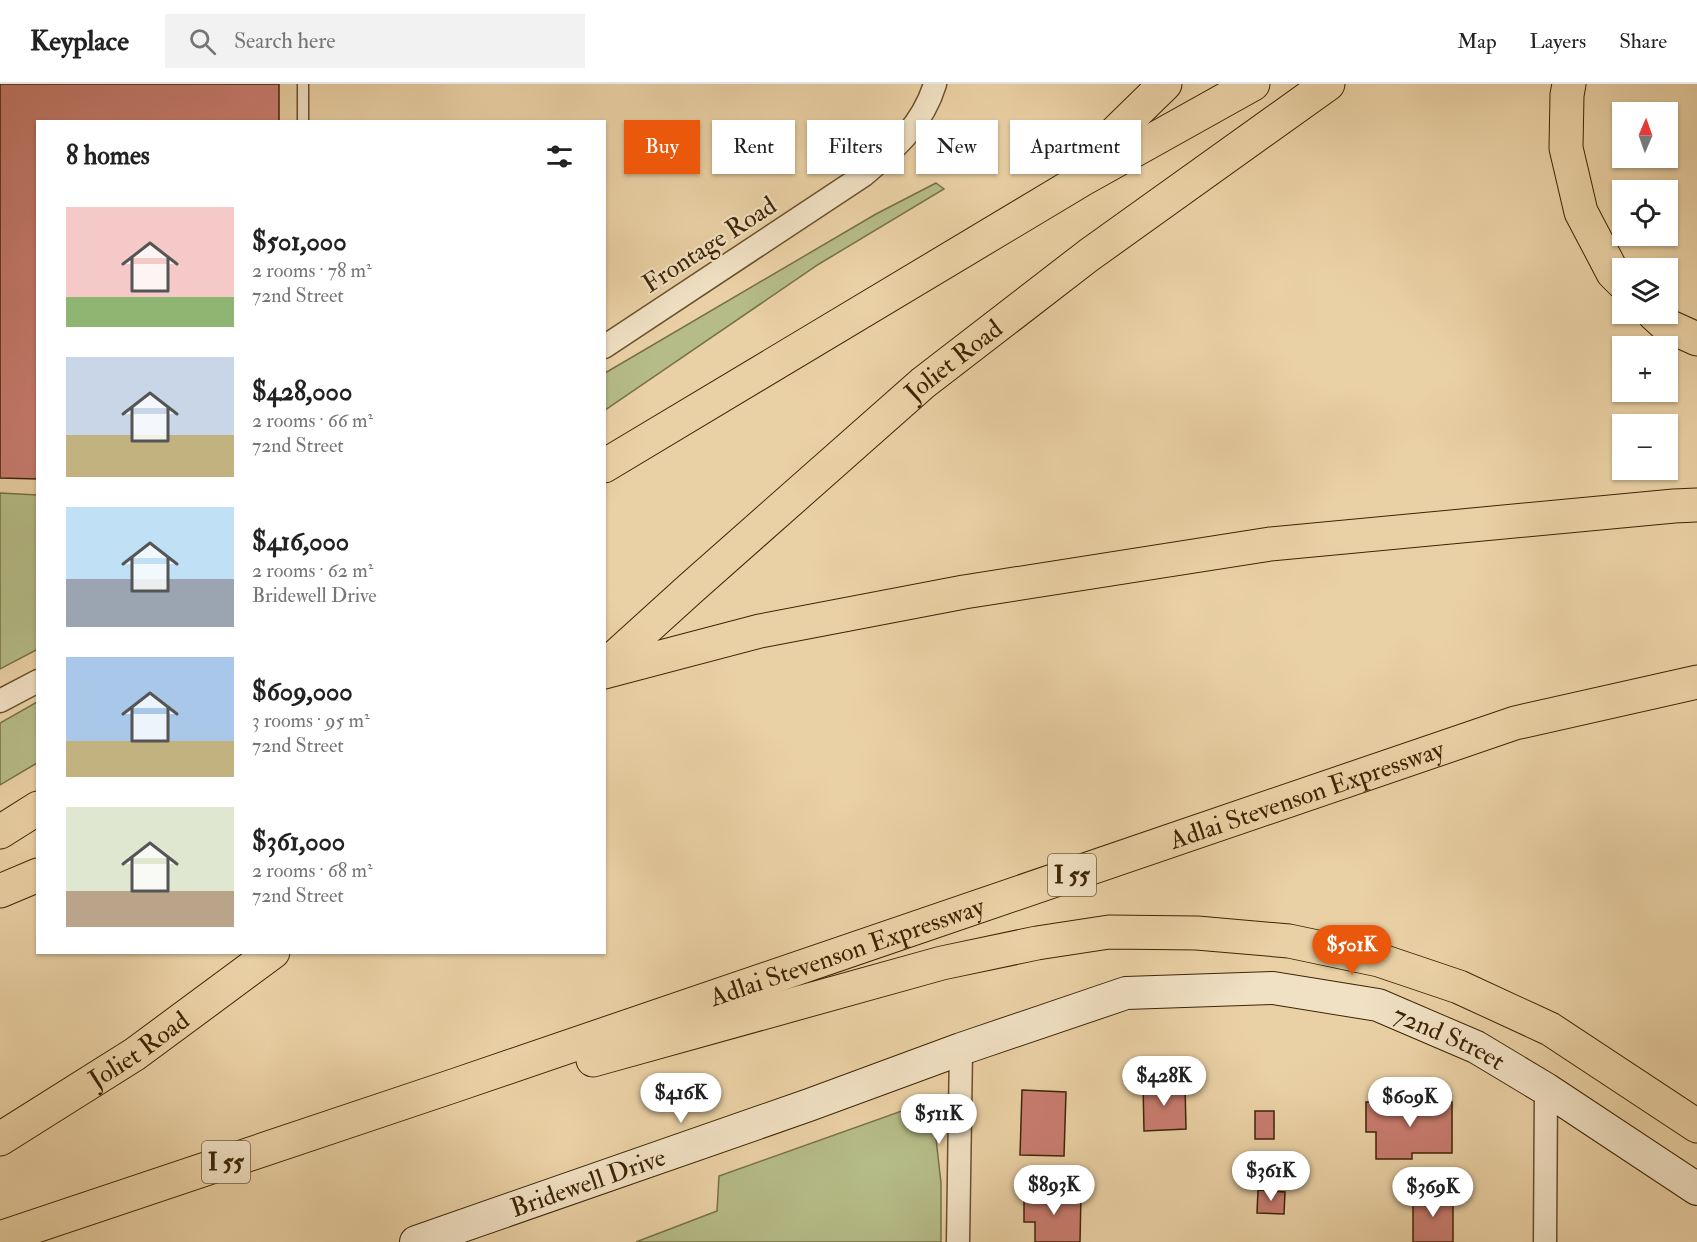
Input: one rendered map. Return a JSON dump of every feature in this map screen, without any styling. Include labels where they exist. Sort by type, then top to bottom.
[{"type":"highway","points":[[1046,202],[1165,84]]},
{"type":"highway","points":[[606,465],[1046,202],[1253,84]]},
{"type":"highway","name":"Joliet Road","points":[[606,665],[923,383],[1089,255],[1328,84]]},
{"type":"highway","points":[[1569,84],[1566,148],[1581,212],[1612,273]]},
{"type":"highway","points":[[1665,324],[1697,339]]},
{"type":"highway","points":[[606,671],[760,631],[964,592],[1270,544],[1674,506],[1697,506]]},
{"type":"highway","name":"Adlai Stevenson Expressway","points":[[0,1238],[453,1086],[1515,723],[1697,682]]},
{"type":"highway","points":[[0,832],[36,809]]},
{"type":"highway","points":[[0,891],[36,876]]},
{"type":"highway","points":[[453,1086],[565,1068],[942,963],[1037,943],[1109,932],[1197,933],[1289,941],[1379,960],[1460,987],[1550,1029],[1697,1126]]},
{"type":"highway","name":"Joliet Road","points":[[0,1139],[135,1054],[270,954]]},
{"type":"street","name":"Frontage Road","points":[[606,346],[864,175],[901,143],[921,115],[935,84]]},
{"type":"street","points":[[0,701],[36,682]]},
{"type":"street","name":"72nd Street","points":[[961,1049],[1126,993],[1273,988],[1378,1005],[1476,1047],[1546,1089],[1697,1189]]},
{"type":"street","points":[[957,1242],[961,1049]]},
{"type":"street","name":"Bridewell Drive","points":[[416,1242],[809,1105],[961,1049]]},
{"type":"street","points":[[1545,1242],[1546,1089]]},
{"type":"lane","points":[[303,84],[303,120]]},
{"type":"green space","points":[[936,183],[944,189],[819,264],[606,409],[606,372],[876,214]]},
{"type":"green space","points":[[0,493],[36,495],[36,650],[0,669]]},
{"type":"green space","points":[[36,703],[36,764],[0,785],[0,723]]},
{"type":"green space","points":[[924,1103],[933,1112],[941,1183],[941,1242],[636,1242],[717,1211],[719,1176]]},
{"type":"building","points":[[0,84],[279,84],[279,120],[36,120],[36,479],[0,478]]},
{"type":"building","points":[[1143,1084],[1185,1084],[1186,1129],[1144,1131]]},
{"type":"building","points":[[1022,1090],[1066,1092],[1064,1156],[1020,1155]]},
{"type":"building","points":[[1366,1102],[1452,1102],[1452,1153],[1412,1153],[1412,1159],[1376,1159],[1376,1132],[1366,1132]]},
{"type":"building","points":[[1255,1111],[1274,1111],[1274,1139],[1255,1139]]},
{"type":"building","points":[[1258,1190],[1285,1192],[1284,1214],[1257,1213]]},
{"type":"building","points":[[1024,1193],[1081,1193],[1080,1242],[1035,1242],[1035,1222],[1024,1222]]},
{"type":"building","points":[[1453,1194],[1453,1242],[1413,1242],[1413,1195]]}]
